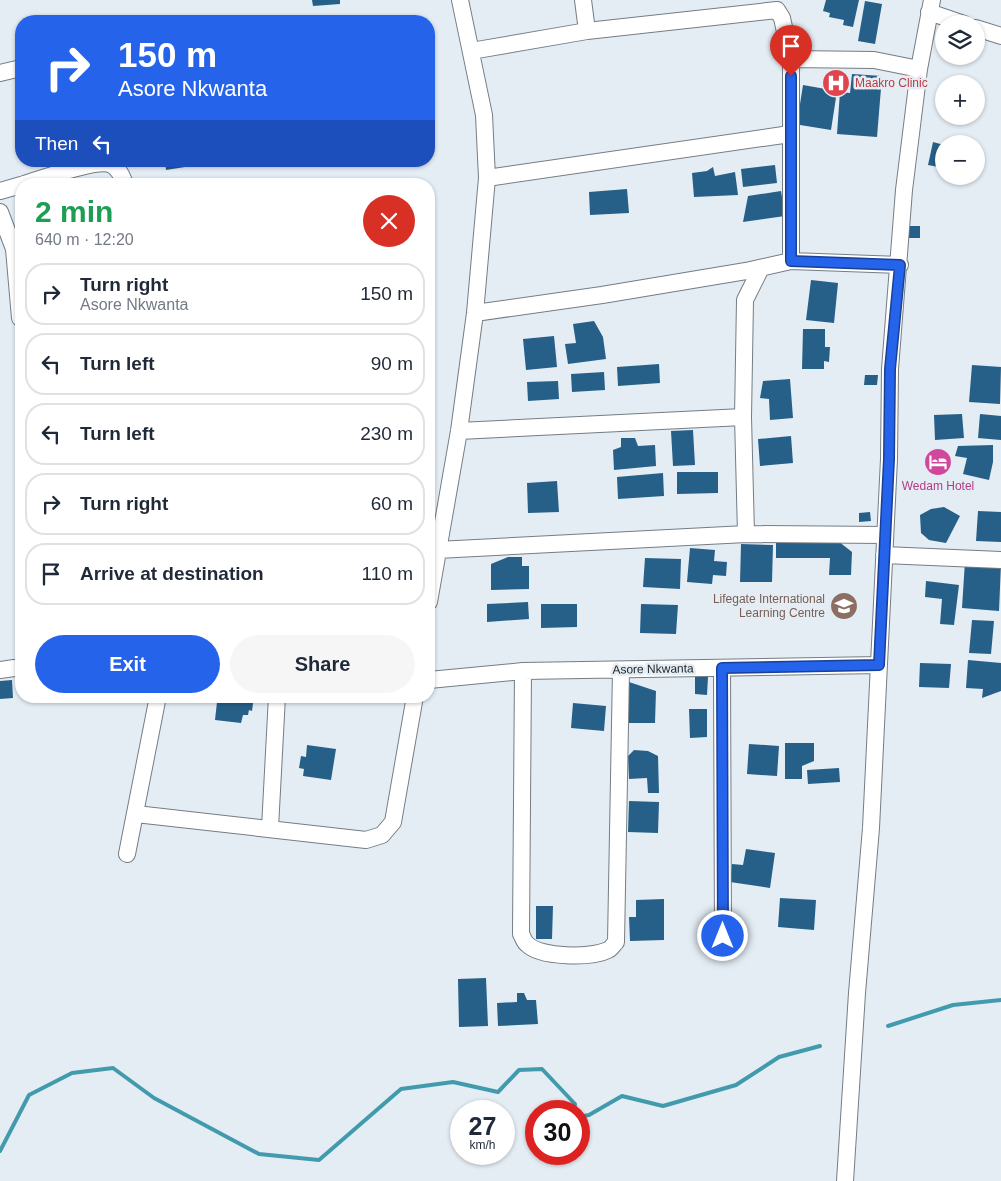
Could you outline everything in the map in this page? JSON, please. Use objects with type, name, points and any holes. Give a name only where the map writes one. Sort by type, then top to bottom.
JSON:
[{"type":"street","points":[[460,0],[484,115],[487,178],[475,313],[459,431],[436,538],[746,534],[885,535]]},
{"type":"street","points":[[583,0],[587,31]]},
{"type":"street","points":[[845,1181],[857,993],[871,828],[885,535],[890,369],[900,265],[904,190],[919,69],[930,6],[947,15]]},
{"type":"street","points":[[471,51],[587,31],[776,10],[782,18],[791,59],[791,261]]},
{"type":"street","points":[[985,31],[1001,36]]},
{"type":"street","points":[[791,59],[874,60],[919,69]]},
{"type":"street","points":[[0,73],[15,69]]},
{"type":"street","points":[[487,178],[790,134]]},
{"type":"street","points":[[43,178],[87,167]]},
{"type":"street","points":[[114,167],[122,178]]},
{"type":"street","points":[[0,191],[15,186]]},
{"type":"street","points":[[0,212],[14,249],[15,260]]},
{"type":"street","points":[[475,313],[602,295],[728,274],[791,261],[900,265]]},
{"type":"street","points":[[746,534],[743,417],[745,300],[761,268]]},
{"type":"street","points":[[728,274],[745,300]]},
{"type":"street","points":[[459,431],[743,417]]},
{"type":"street","points":[[884,555],[1001,560]]},
{"type":"street","name":"Asore Nkwanta","points":[[435,679],[523,671],[879,665]]},
{"type":"street","points":[[722,668],[723,936]]},
{"type":"street","points":[[523,671],[521,934],[528,946],[544,952],[561,955],[590,955],[609,950],[616,942],[621,670]]},
{"type":"street","points":[[127,854],[157,703]]},
{"type":"street","points":[[270,828],[277,703]]},
{"type":"street","points":[[136,814],[366,840],[382,835],[393,822],[414,703]]},
{"type":"building","points":[[312,0],[340,0],[340,4],[313,6]]},
{"type":"building","points":[[826,0],[859,0],[853,27],[843,25],[844,20],[829,17],[830,13],[823,11]]},
{"type":"building","points":[[865,1],[882,4],[875,44],[858,41]]},
{"type":"building","points":[[852,74],[882,76],[877,137],[837,134],[840,92],[850,93]]},
{"type":"building","points":[[803,85],[837,91],[831,130],[800,125],[798,117]]},
{"type":"building","points":[[933,142],[935,143],[935,166],[928,165]]},
{"type":"building","points":[[775,165],[777,183],[743,187],[741,169]]},
{"type":"building","points":[[166,167],[185,167],[166,170]]},
{"type":"building","points":[[713,167],[715,176],[735,172],[738,195],[694,197],[692,173],[707,171]]},
{"type":"building","points":[[627,189],[629,213],[590,215],[589,192]]},
{"type":"building","points":[[781,191],[785,216],[743,222],[748,196]]},
{"type":"building","points":[[909,226],[920,226],[920,238],[909,238]]},
{"type":"building","points":[[811,280],[838,283],[834,323],[806,320]]},
{"type":"building","points":[[594,321],[603,337],[606,359],[568,364],[565,344],[576,343],[573,324]]},
{"type":"building","points":[[803,329],[825,329],[825,347],[830,347],[829,362],[824,361],[824,369],[802,369]]},
{"type":"building","points":[[554,336],[557,367],[526,370],[523,339]]},
{"type":"building","points":[[659,364],[660,383],[618,386],[617,367]]},
{"type":"building","points":[[972,365],[1001,367],[1000,404],[969,402]]},
{"type":"building","points":[[604,372],[605,390],[572,392],[571,374]]},
{"type":"building","points":[[865,375],[878,375],[877,385],[864,385]]},
{"type":"building","points":[[790,379],[793,418],[770,420],[769,399],[760,398],[763,381]]},
{"type":"building","points":[[558,381],[559,399],[528,401],[527,382]]},
{"type":"building","points":[[962,414],[964,438],[935,440],[934,415]]},
{"type":"building","points":[[980,414],[1001,416],[1001,440],[978,438]]},
{"type":"building","points":[[693,430],[695,465],[673,466],[671,431]]},
{"type":"building","points":[[791,436],[793,463],[760,466],[758,439]]},
{"type":"building","points":[[621,438],[635,438],[638,446],[655,445],[656,466],[614,470],[613,450],[621,447]]},
{"type":"building","points":[[993,445],[993,462],[989,480],[963,474],[967,458],[955,456],[958,446]]},
{"type":"building","points":[[677,472],[718,472],[718,493],[677,494]]},
{"type":"building","points":[[663,473],[664,496],[618,499],[617,477]]},
{"type":"building","points":[[557,481],[559,512],[528,513],[527,483]]},
{"type":"building","points":[[944,507],[960,516],[946,543],[929,540],[921,533],[920,515],[931,509]]},
{"type":"building","points":[[978,511],[1001,512],[1001,542],[976,541]]},
{"type":"building","points":[[870,512],[871,521],[859,522],[859,513]]},
{"type":"building","points":[[776,541],[838,541],[852,552],[851,575],[829,575],[830,558],[776,558]]},
{"type":"building","points":[[741,544],[773,545],[772,582],[740,582]]},
{"type":"building","points":[[690,548],[715,550],[714,561],[727,562],[726,576],[713,575],[712,584],[687,582]]},
{"type":"building","points":[[508,557],[522,557],[522,566],[529,566],[529,589],[491,590],[491,564]]},
{"type":"building","points":[[645,558],[681,559],[680,589],[643,587]]},
{"type":"building","points":[[965,561],[1001,564],[999,611],[962,608]]},
{"type":"building","points":[[926,581],[959,585],[954,625],[940,624],[942,599],[925,597]]},
{"type":"building","points":[[528,602],[529,619],[487,622],[487,604]]},
{"type":"building","points":[[541,604],[577,604],[577,627],[541,628]]},
{"type":"building","points":[[641,604],[678,605],[676,634],[640,633]]},
{"type":"building","points":[[972,620],[994,621],[991,654],[969,653]]},
{"type":"building","points":[[968,660],[1001,663],[1001,691],[982,698],[983,689],[966,688]]},
{"type":"building","points":[[920,663],[951,664],[949,688],[919,687]]},
{"type":"building","points":[[695,677],[708,677],[707,695],[695,694]]},
{"type":"building","points":[[12,680],[13,698],[0,699],[0,681]]},
{"type":"building","points":[[629,682],[656,691],[655,723],[628,723]]},
{"type":"building","points":[[217,703],[253,703],[252,711],[249,710],[248,715],[243,715],[241,723],[215,720]]},
{"type":"building","points":[[573,703],[606,706],[604,731],[571,728]]},
{"type":"building","points":[[689,709],[707,709],[707,737],[690,738]]},
{"type":"building","points":[[785,743],[814,743],[814,761],[802,766],[802,779],[785,779]]},
{"type":"building","points":[[749,744],[779,746],[777,776],[747,774]]},
{"type":"building","points":[[307,745],[336,749],[331,780],[303,776],[304,769],[299,768],[301,756],[306,757]]},
{"type":"building","points":[[634,750],[648,751],[658,756],[659,793],[648,793],[647,778],[629,779],[628,756]]},
{"type":"building","points":[[839,768],[840,782],[808,784],[807,770]]},
{"type":"building","points":[[629,801],[659,802],[658,833],[628,832]]},
{"type":"building","points":[[746,849],[775,853],[770,888],[730,882],[732,864],[743,865]]},
{"type":"building","points":[[780,898],[816,900],[814,930],[778,927]]},
{"type":"building","points":[[664,899],[664,940],[630,941],[629,917],[636,917],[636,900]]},
{"type":"building","points":[[536,906],[553,906],[552,939],[536,939]]},
{"type":"building","points":[[486,978],[488,1026],[459,1027],[458,979]]},
{"type":"building","points":[[517,993],[524,993],[527,1000],[536,1000],[538,1024],[498,1026],[497,1003],[517,1002]]},
{"type":"waterway","points":[[888,1026],[953,1005],[1001,1000]]},
{"type":"waterway","points":[[590,1114],[622,1096],[663,1106],[736,1085],[779,1057],[820,1046]]},
{"type":"waterway","points":[[0,1151],[29,1095],[72,1073],[113,1068],[154,1098],[259,1154],[319,1160],[401,1089],[453,1082],[498,1092],[519,1070],[542,1069],[571,1100]]},
{"type":"place","name":"Maakro Clinic","points":[[836,83]]},
{"type":"place","name":"Wedam Hotel","points":[[938,462]]},
{"type":"place","name":"Lifegate International Learning Centre","points":[[844,606]]},
{"type":"route","points":[[723,936],[722,668],[879,665],[889,459],[890,369],[900,265],[791,261],[791,76]]}]
